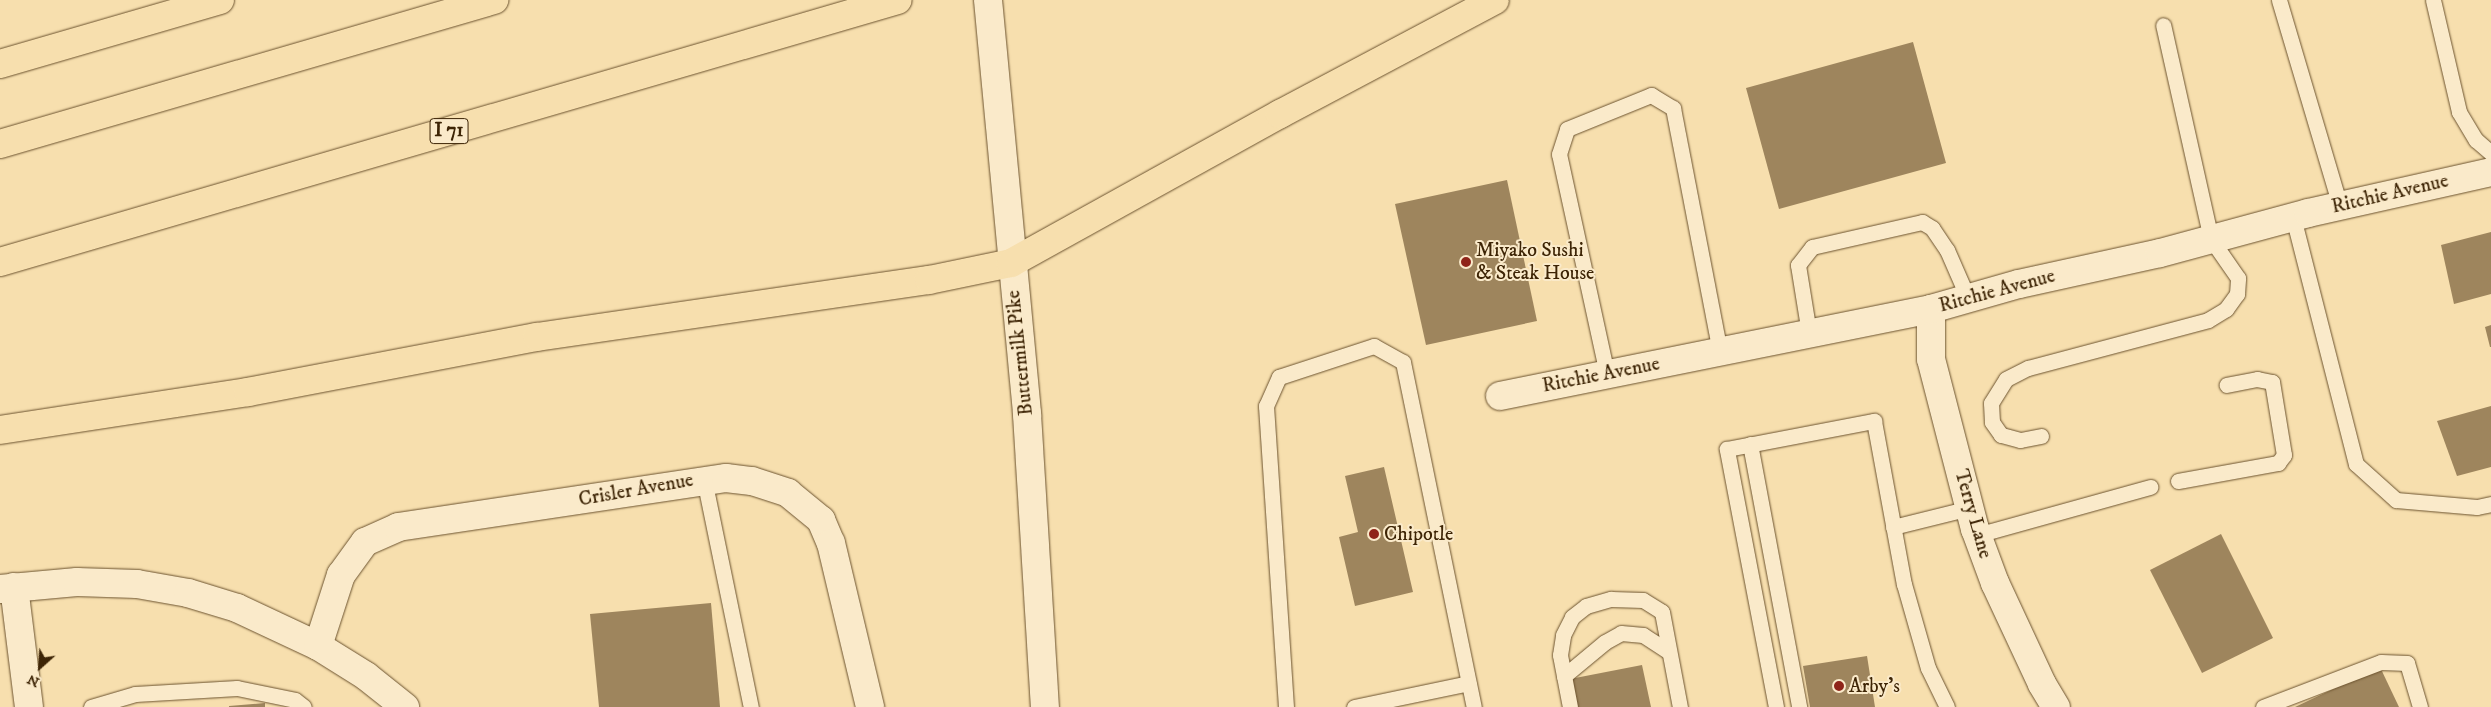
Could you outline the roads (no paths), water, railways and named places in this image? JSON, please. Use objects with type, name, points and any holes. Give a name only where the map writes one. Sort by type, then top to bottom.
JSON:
[{"type":"highway","points":[[0,64],[220,0]]},
{"type":"highway","points":[[0,144],[494,0]]},
{"type":"highway","name":"I 71","points":[[0,262],[898,0]]},
{"type":"highway","points":[[0,430],[248,392],[537,337],[929,280],[1011,263],[1280,114],[1495,0]]},
{"type":"street","name":"Buttermilk Pike","points":[[988,0],[1011,263],[1027,414],[1045,707]]},
{"type":"street","name":"Ritchie Avenue","points":[[1500,396],[1931,309],[1968,298],[2211,239],[2293,217],[2491,172]]},
{"type":"street","name":"Terry Lane","points":[[1931,309],[1931,359],[1977,535],[1995,583],[2042,684],[2056,707]]},
{"type":"street","name":"Crisler Avenue","points":[[318,646],[341,575],[365,542],[398,526],[520,510],[704,479],[752,481],[788,493],[821,520],[831,543],[870,707]]},
{"type":"street","points":[[29,707],[7,588],[77,582],[137,584],[188,594],[237,608],[318,646],[366,676],[404,707]]},
{"type":"lane","points":[[2279,0],[2340,206]]},
{"type":"lane","points":[[2433,0],[2459,112],[2476,140],[2491,152]]},
{"type":"lane","points":[[2041,436],[2020,440],[2001,434],[1992,422],[1991,403],[2006,379],[2028,368],[2208,320],[2226,309],[2237,294],[2238,278],[2211,239],[2163,25]]},
{"type":"lane","points":[[1606,374],[1559,154],[1568,129],[1651,95],[1673,108],[1720,351]]},
{"type":"lane","points":[[2293,217],[2356,464],[2396,500],[2477,507],[2491,504]]},
{"type":"lane","points":[[1809,334],[1798,265],[1812,247],[1913,224],[1922,222],[1932,228],[1947,250],[1968,298]]},
{"type":"lane","points":[[1286,707],[1266,406],[1279,376],[1374,346],[1403,362],[1474,707]]},
{"type":"lane","points":[[2178,481],[2272,464],[2284,456],[2272,382],[2257,379],[2227,385]]},
{"type":"lane","points":[[1776,707],[1726,449],[1874,421],[1904,584],[1922,648],[1947,707]]},
{"type":"lane","points":[[1750,444],[1799,707]]},
{"type":"lane","points":[[704,479],[751,707]]},
{"type":"lane","points":[[1977,535],[2150,487]]},
{"type":"lane","points":[[1893,527],[1970,508]]},
{"type":"lane","points":[[1570,707],[1560,655],[1563,635],[1572,617],[1586,606],[1611,599],[1643,600],[1662,612],[1680,707]]},
{"type":"lane","points":[[1564,676],[1605,642],[1620,633],[1643,635],[1669,652]]},
{"type":"lane","points":[[2263,707],[2382,662],[2407,663],[2420,707]]},
{"type":"lane","points":[[1354,707],[1393,703],[1469,683]]},
{"type":"lane","points":[[91,707],[135,694],[237,688],[295,700],[304,707]]},
{"type":"place","name":"Miyako Sushi & Steak House","points":[[1466,262]]},
{"type":"place","name":"Chipotle","points":[[1374,534]]},
{"type":"place","name":"Arby's","points":[[1839,686]]}]
